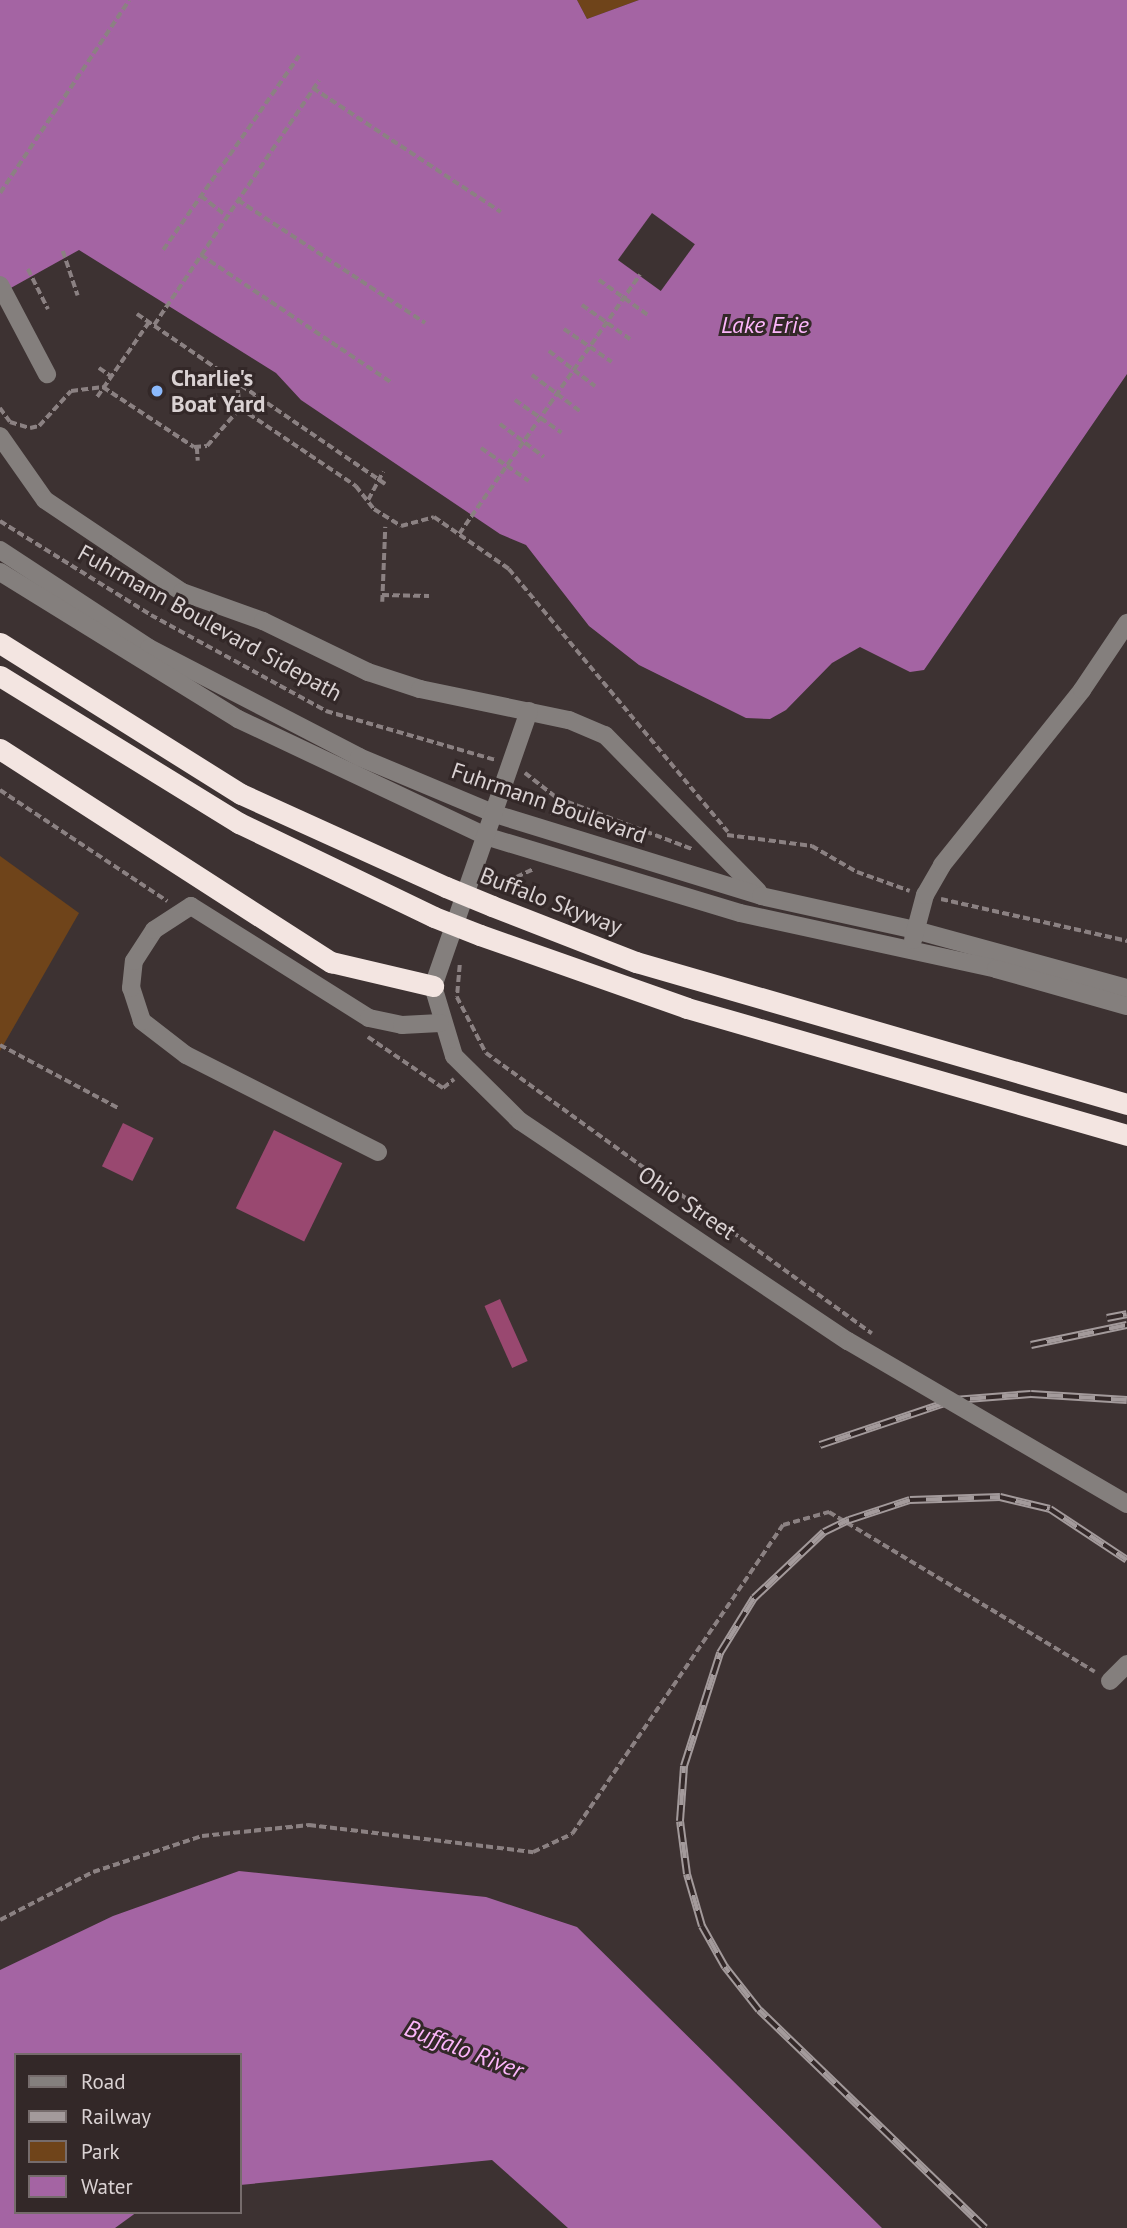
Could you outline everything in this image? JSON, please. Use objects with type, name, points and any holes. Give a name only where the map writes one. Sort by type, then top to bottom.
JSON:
[{"type":"highway","name":"Buffalo Skyway","points":[[0,643],[241,793],[446,887],[493,897],[636,962],[1127,1104]]},
{"type":"highway","points":[[0,676],[239,823],[434,917],[687,1008],[1127,1135]]},
{"type":"highway","points":[[0,750],[331,962],[433,986]]},
{"type":"street","points":[[0,285],[47,373]]},
{"type":"street","points":[[0,436],[46,500],[182,592],[263,621],[368,672],[420,689],[530,711],[605,735],[730,867],[770,898]]},
{"type":"street","name":"Fuhrmann Boulevard","points":[[0,550],[149,648],[359,757],[495,814],[770,898],[915,930],[1127,988]]},
{"type":"street","name":"Fuhrmann Boulevard","points":[[0,572],[238,719],[485,836],[740,913],[910,950],[1127,1006]]},
{"type":"street","points":[[910,950],[915,930],[942,865],[1082,690],[1127,623]]},
{"type":"street","name":"Ohio Street","points":[[530,711],[518,770],[485,836],[433,986],[440,1023],[454,1056],[520,1121],[848,1341],[1127,1504]]},
{"type":"street","points":[[378,1153],[186,1055],[142,1021],[131,988],[134,961],[154,930],[191,906],[369,1018],[402,1025],[440,1023]]},
{"type":"street","points":[[1110,1681],[1127,1664]]},
{"type":"path","points":[[0,193],[129,0]]},
{"type":"path","points":[[163,250],[299,56]]},
{"type":"path","points":[[154,325],[319,80]]},
{"type":"path","points":[[313,88],[501,212]]},
{"type":"path","points":[[201,196],[227,216]]},
{"type":"path","points":[[238,200],[425,323]]},
{"type":"path","points":[[63,251],[78,296]]},
{"type":"path","points":[[201,255],[391,383]]},
{"type":"path","points":[[28,269],[48,309]]},
{"type":"path","points":[[458,534],[639,275]]},
{"type":"path","points":[[599,279],[648,315]]},
{"type":"path","points":[[582,305],[630,339]]},
{"type":"path","points":[[137,314],[237,380],[384,484]]},
{"type":"path","points":[[97,397],[149,322]]},
{"type":"path","points":[[564,329],[612,362]]},
{"type":"path","points":[[548,351],[595,386]]},
{"type":"path","points":[[99,368],[111,376]]},
{"type":"path","points":[[532,375],[580,411]]},
{"type":"path","points":[[237,380],[240,408],[356,486],[368,500],[401,526],[434,517],[509,569],[729,834]]},
{"type":"path","points":[[0,408],[10,422],[30,428],[39,426],[71,391],[103,387],[197,447],[207,446],[240,408]]},
{"type":"path","points":[[239,402],[260,397]]},
{"type":"path","points":[[515,400],[562,433]]},
{"type":"path","points":[[500,424],[544,457]]},
{"type":"path","points":[[197,447],[198,461]]},
{"type":"path","points":[[481,448],[529,481]]},
{"type":"path","points":[[368,500],[383,472]]},
{"type":"path","name":"Fuhrmann Boulevard Sidepath","points":[[0,522],[151,615],[326,711],[493,758]]},
{"type":"path","points":[[382,602],[385,527]]},
{"type":"path","points":[[382,595],[429,596]]},
{"type":"path","points":[[518,770],[557,798],[636,832],[703,850]]},
{"type":"path","points":[[0,790],[172,905]]},
{"type":"path","points":[[550,820],[557,798]]},
{"type":"path","points":[[720,840],[729,834],[812,846],[857,873],[912,892]]},
{"type":"path","points":[[493,897],[532,872]]},
{"type":"path","points":[[946,900],[1127,942]]},
{"type":"path","points":[[461,962],[457,997],[484,1055],[873,1333]]},
{"type":"path","points":[[0,1045],[118,1108]]},
{"type":"path","points":[[0,1920],[93,1872],[202,1836],[309,1825],[533,1852],[572,1835],[783,1525],[829,1512],[1110,1681]]},
{"type":"green space","points":[[577,0],[639,0],[587,19]]},
{"type":"green space","points":[[0,856],[79,913],[0,1051]]},
{"type":"water","name":"Lake Erie","points":[[0,0],[577,0],[587,19],[639,0],[1127,0],[1127,374],[924,670],[910,672],[860,647],[832,663],[786,710],[770,719],[746,718],[639,665],[589,626],[526,545],[500,534],[301,400],[276,373],[79,250],[0,294]]},
{"type":"water","name":"Buffalo River","points":[[239,1871],[486,1897],[577,1927],[882,2228],[568,2228],[492,2160],[242,2185],[242,2053],[14,2053],[14,2214],[134,2214],[115,2228],[0,2228],[0,1970],[113,1916]]},
{"type":"pier","points":[[652,213],[695,244],[661,291],[618,260]]},
{"type":"building","points":[[123,1123],[154,1138],[133,1181],[102,1166]]},
{"type":"building","points":[[274,1130],[342,1163],[304,1242],[236,1208]]},
{"type":"building","points":[[500,1299],[528,1361],[512,1368],[484,1306]]},
{"type":"railway","points":[[1107,1318],[1127,1314]]},
{"type":"railway","points":[[1031,1345],[1127,1325]]},
{"type":"railway","points":[[820,1445],[954,1400],[1031,1394],[1127,1400]]},
{"type":"railway","points":[[985,2228],[759,2010],[725,1967],[702,1926],[687,1874],[680,1821],[684,1766],[720,1653],[754,1598],[824,1532],[849,1520],[910,1500],[1000,1497],[1050,1509],[1127,1560]]},
{"type":"place","name":"Charlie's Boat Yard","points":[[157,391]]}]
